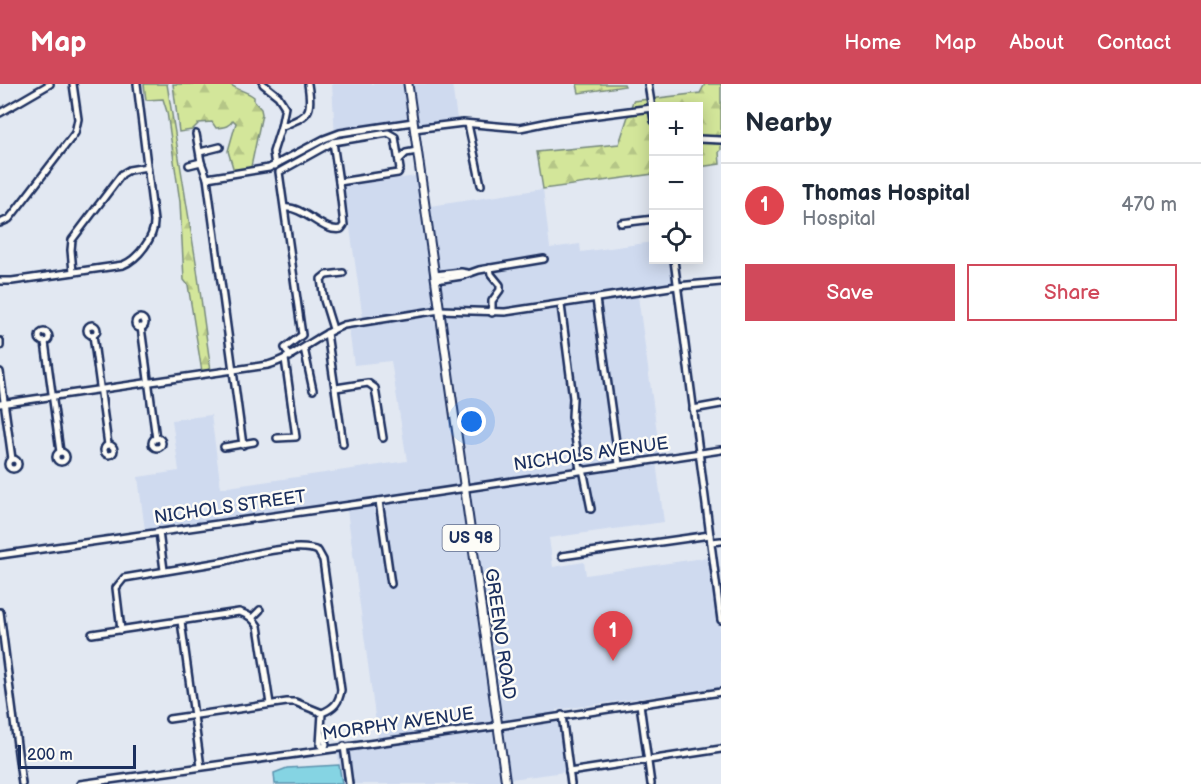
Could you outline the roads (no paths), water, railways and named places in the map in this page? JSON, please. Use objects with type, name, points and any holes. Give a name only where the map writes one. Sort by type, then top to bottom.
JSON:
[{"type":"main road","name":"US 98","points":[[408,84],[440,310]]},
{"type":"main road","name":"GREENO ROAD","points":[[440,310],[506,784]]},
{"type":"street","points":[[0,113],[50,84]]},
{"type":"street","points":[[0,223],[14,214],[75,133],[78,119],[73,84]]},
{"type":"street","points":[[0,281],[12,282],[127,264],[147,242],[154,225],[136,84]]},
{"type":"street","points":[[263,84],[278,96],[285,107],[273,152],[275,166]]},
{"type":"street","points":[[281,127],[298,121],[309,112],[311,104],[308,84]]},
{"type":"street","points":[[648,84],[651,102]]},
{"type":"street","points":[[207,178],[265,170],[332,135],[447,124],[520,128],[560,120],[649,108]]},
{"type":"street","points":[[468,124],[481,185]]},
{"type":"street","points":[[277,438],[296,436],[285,348],[302,335],[279,172],[333,142],[388,133],[395,137],[400,171],[396,174],[339,182]]},
{"type":"street","points":[[196,134],[201,162],[207,178],[243,445]]},
{"type":"street","points":[[703,139],[721,140]]},
{"type":"street","points":[[284,207],[294,208],[333,230],[339,230],[344,225],[333,142]]},
{"type":"street","points":[[200,152],[220,147]]},
{"type":"street","points":[[397,149],[406,153],[417,151]]},
{"type":"street","points":[[399,160],[406,153]]},
{"type":"street","points":[[189,165],[201,162]]},
{"type":"street","points":[[73,272],[71,245],[77,233],[122,174],[129,170],[147,167]]},
{"type":"street","points":[[621,223],[649,220]]},
{"type":"street","points":[[435,278],[462,276],[490,268],[544,259]]},
{"type":"street","points":[[674,264],[721,620]]},
{"type":"street","points":[[490,268],[491,274],[500,285],[500,290],[492,301],[492,313]]},
{"type":"street","points":[[333,329],[324,300],[321,279],[326,275],[343,273]]},
{"type":"street","points":[[2,403],[268,366],[288,358],[333,329],[344,325],[440,310],[492,313],[677,286],[721,282]]},
{"type":"street","points":[[596,299],[619,464]]},
{"type":"street","points":[[561,304],[573,398],[572,417],[591,509]]},
{"type":"street","points":[[141,327],[156,439]]},
{"type":"street","points":[[327,333],[343,444]]},
{"type":"street","points":[[93,335],[108,445]]},
{"type":"street","points":[[0,341],[0,346]]},
{"type":"street","points":[[45,342],[60,452]]},
{"type":"street","points":[[304,348],[313,390]]},
{"type":"street","points":[[0,372],[2,403],[12,459]]},
{"type":"street","points":[[336,388],[372,384],[375,388],[383,438]]},
{"type":"street","points":[[693,409],[721,404]]},
{"type":"street","points":[[224,447],[254,442]]},
{"type":"street","name":"NICHOLS AVENUE","points":[[465,488],[721,450]]},
{"type":"street","name":"NICHOLS STREET","points":[[0,555],[465,488]]},
{"type":"street","points":[[379,501],[390,584]]},
{"type":"street","points":[[159,532],[164,570]]},
{"type":"street","points":[[562,556],[710,535]]},
{"type":"street","points":[[711,542],[721,541]]},
{"type":"street","points":[[121,630],[116,594],[119,582],[131,575],[304,547],[318,551],[322,556],[341,690],[340,699],[335,706],[322,713]]},
{"type":"street","points":[[252,617],[260,610]]},
{"type":"street","points":[[0,612],[22,784]]},
{"type":"street","points":[[92,634],[239,612],[252,617],[258,626],[270,704]]},
{"type":"street","points":[[181,621],[201,766]]},
{"type":"street","name":"MORPHY AVENUE","points":[[80,784],[498,726],[721,692]]},
{"type":"street","points":[[169,719],[295,702],[322,713]]},
{"type":"street","points":[[640,704],[651,784]]},
{"type":"street","points":[[322,713],[320,745],[324,749]]},
{"type":"street","points":[[562,715],[571,784]]},
{"type":"street","points":[[344,746],[349,784]]},
{"type":"street","points":[[569,772],[721,749]]},
{"type":"water","points":[[339,765],[342,784],[275,784],[274,773],[287,768]]},
{"type":"place","name":"Thomas Hospital","points":[[613,661]]}]
